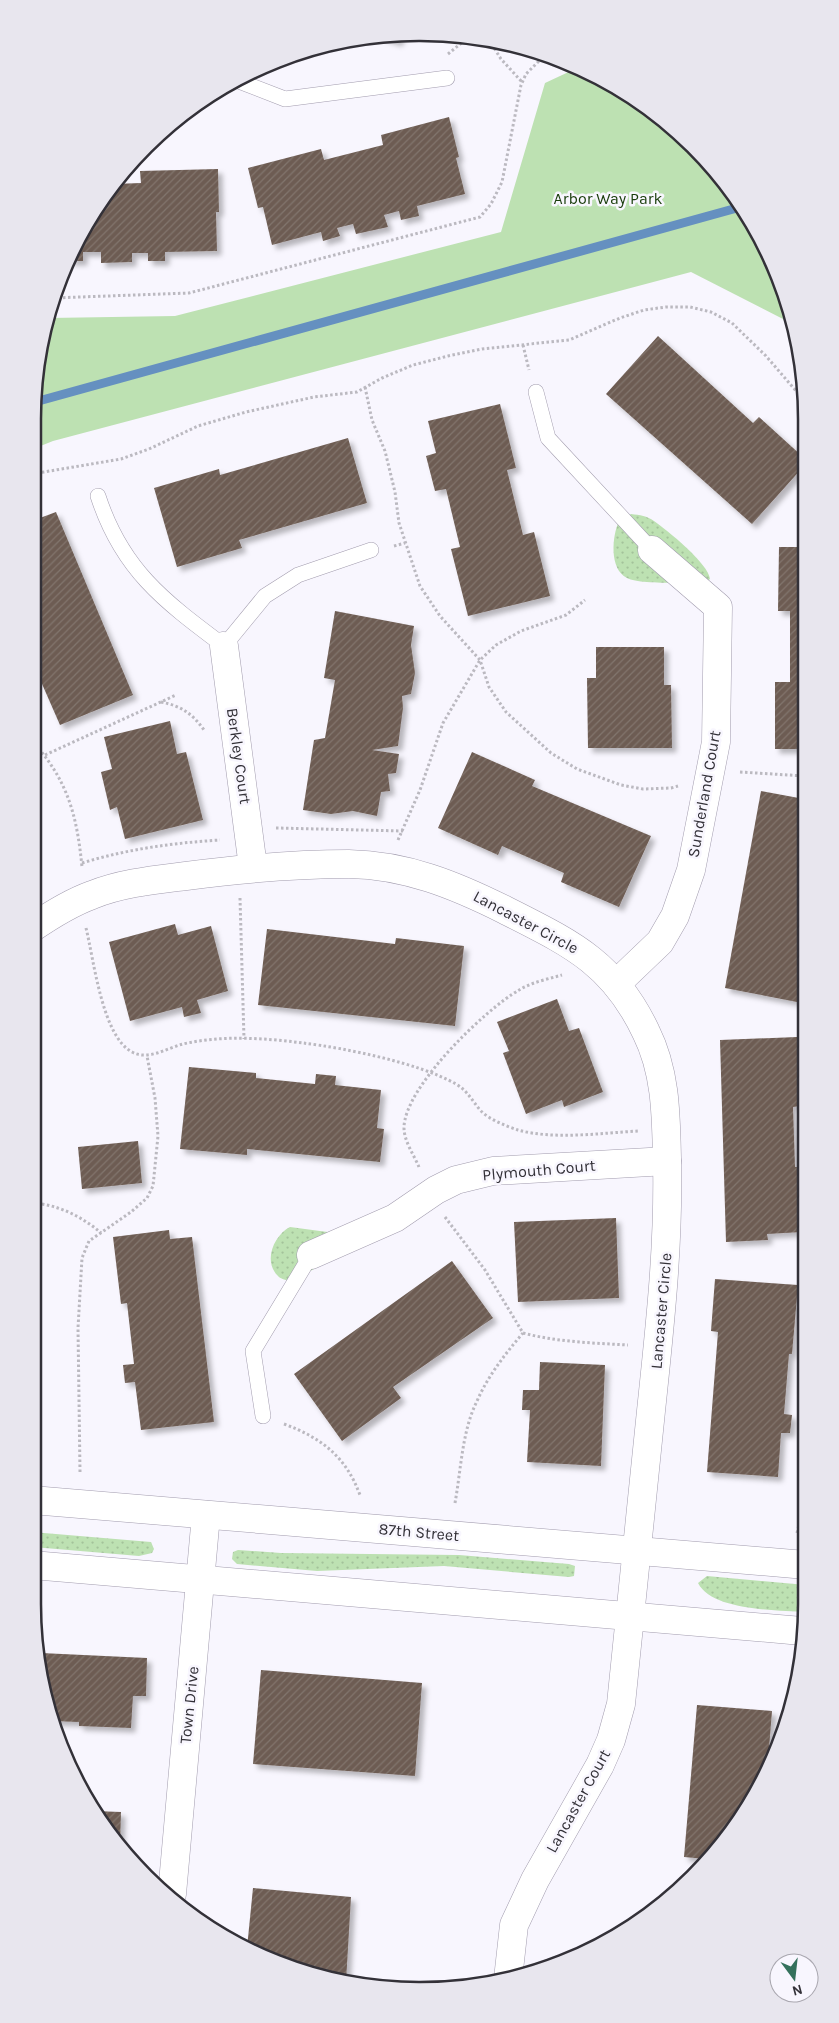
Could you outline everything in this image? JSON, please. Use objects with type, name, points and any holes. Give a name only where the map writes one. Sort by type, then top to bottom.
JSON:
[{"type":"street","name":"Sunderland Court","points":[[616,984],[660,942],[675,916],[691,870],[716,742],[718,607],[652,550]]},
{"type":"street","name":"Berkley Court","points":[[224,646],[253,867]]},
{"type":"street","name":"Lancaster Circle","points":[[41,922],[57,911],[90,895],[131,883],[253,867],[374,864],[428,876],[466,891],[566,941],[587,955],[616,984],[631,1004],[656,1055],[662,1079],[667,1162],[666,1260],[635,1551],[630,1616]]},
{"type":"street","name":"Plymouth Court","points":[[311,1255],[395,1218],[436,1190],[456,1180],[492,1171],[667,1162]]},
{"type":"street","name":"87th Street","points":[[41,1501],[798,1564]]},
{"type":"street","name":"Town Drive","points":[[172,1890],[206,1515]]},
{"type":"street","points":[[41,1566],[797,1631]]},
{"type":"street","name":"Lancaster Court","points":[[509,1971],[514,1925],[535,1880],[600,1765],[611,1740],[621,1704],[630,1616]]},
{"type":"lane","points":[[245,84],[285,99],[447,78]]},
{"type":"lane","points":[[536,392],[548,438],[652,550]]},
{"type":"lane","points":[[98,496],[116,541],[142,577],[173,608],[224,646],[265,596],[298,575],[372,550]]},
{"type":"lane","points":[[263,1416],[253,1351],[311,1255]]},
{"type":"path","points":[[445,57],[461,43]]},
{"type":"path","points":[[494,49],[522,82]]},
{"type":"path","points":[[61,298],[189,293],[480,217],[491,204],[502,182],[522,82],[526,74],[539,61]]},
{"type":"path","points":[[41,472],[120,458],[149,449],[206,424],[314,397],[357,392],[413,365],[482,349],[569,340],[644,310],[666,307],[690,307],[711,312],[732,323],[766,356],[797,392]]},
{"type":"path","points":[[365,387],[372,420],[385,451],[395,492],[399,523],[420,586],[440,616],[480,660],[489,687],[506,712],[537,741],[577,769],[621,785],[643,789],[671,788],[682,784]]},
{"type":"path","points":[[397,843],[420,790],[442,723],[480,660],[496,645],[521,631],[566,614],[585,600]]},
{"type":"path","points":[[45,755],[176,695]]},
{"type":"path","points":[[160,702],[177,705],[189,712],[205,730],[210,731]]},
{"type":"path","points":[[41,751],[70,798],[77,824],[82,871]]},
{"type":"path","points":[[733,772],[798,776]]},
{"type":"path","points":[[270,828],[403,831]]},
{"type":"path","points":[[82,863],[116,852],[164,844],[225,840]]},
{"type":"path","points":[[239,895],[244,1038]]},
{"type":"path","points":[[84,922],[106,1014],[114,1034],[124,1047],[134,1054],[147,1056],[182,1044],[208,1039],[244,1038],[304,1043],[381,1058],[450,1081],[467,1091],[482,1112],[500,1123],[519,1130],[555,1134],[646,1130]]},
{"type":"path","points":[[420,1168],[408,1143],[404,1128],[409,1110],[430,1073],[457,1042],[503,1001],[519,990],[537,982],[570,972]]},
{"type":"path","points":[[80,1472],[78,1328],[82,1258],[89,1241],[142,1202],[154,1186],[158,1136],[155,1098],[147,1056]]},
{"type":"path","points":[[41,1205],[65,1211],[90,1223],[101,1233]]},
{"type":"path","points":[[441,1211],[485,1270],[523,1333],[540,1338],[629,1345]]},
{"type":"path","points":[[455,1503],[468,1429],[476,1402],[489,1377],[523,1333]]},
{"type":"path","points":[[263,1416],[299,1429],[341,1458],[353,1476],[360,1495]]},
{"type":"path","points":[[797,1533],[798,1529]]},
{"type":"green space","name":"Arbor Way Park","points":[[569,72],[587,80],[650,119],[687,152],[720,189],[747,230],[769,275],[785,323],[783,319],[691,272],[53,441],[41,446],[44,370],[55,318],[175,316],[501,232],[545,83]]},
{"type":"green space","points":[[631,514],[649,518],[668,532],[695,556],[703,565],[710,579],[705,583],[642,582],[627,578],[621,574],[615,560],[615,535],[619,521]]},
{"type":"green space","points":[[290,1227],[335,1233],[327,1262],[290,1282],[280,1278],[274,1271],[271,1257],[275,1242]]},
{"type":"green space","points":[[41,1533],[151,1542],[154,1549],[152,1553],[139,1556],[41,1548]]},
{"type":"green space","points":[[238,1550],[281,1553],[459,1555],[575,1566],[574,1576],[569,1577],[444,1566],[317,1571],[237,1564],[232,1559],[233,1552]]},
{"type":"green space","points":[[707,1576],[798,1584],[798,1611],[731,1604],[717,1599],[706,1592],[698,1583]]},
{"type":"building","points":[[449,117],[459,157],[456,158],[465,194],[417,206],[419,216],[401,220],[399,211],[384,215],[388,227],[356,234],[353,224],[337,228],[340,236],[323,241],[321,232],[272,245],[263,207],[258,208],[248,168],[321,149],[324,160],[383,145],[381,135]]},
{"type":"building","points":[[218,169],[219,212],[216,212],[217,251],[165,252],[165,261],[148,261],[148,253],[132,253],[132,262],[101,263],[101,252],[83,252],[83,261],[76,261],[92,230],[119,189],[124,184],[141,183],[140,171]]},
{"type":"building","points":[[658,336],[753,423],[759,417],[798,452],[798,473],[752,524],[606,394]]},
{"type":"building","points":[[500,404],[516,468],[507,470],[523,535],[534,532],[550,596],[468,616],[451,549],[460,547],[446,489],[435,491],[426,456],[436,453],[428,421]]},
{"type":"building","points":[[348,438],[367,503],[239,540],[242,548],[177,567],[154,488],[219,469],[220,475]]},
{"type":"building","points":[[56,512],[133,695],[60,725],[41,682],[41,518]]},
{"type":"building","points":[[779,547],[798,547],[798,749],[775,749],[775,682],[790,682],[790,611],[778,611]]},
{"type":"building","points":[[335,611],[414,626],[411,645],[415,673],[411,694],[402,696],[403,708],[398,746],[372,750],[399,754],[396,773],[388,774],[390,791],[381,792],[377,816],[353,811],[331,814],[303,810],[314,740],[325,738],[335,680],[324,678]]},
{"type":"building","points":[[596,647],[664,647],[664,685],[671,685],[672,748],[588,748],[587,678],[596,678]]},
{"type":"building","points":[[170,721],[177,754],[186,752],[203,820],[125,839],[117,807],[110,810],[101,772],[112,769],[104,737]]},
{"type":"building","points":[[472,752],[535,780],[532,786],[651,836],[619,907],[561,882],[564,873],[502,846],[498,855],[438,828]]},
{"type":"building","points":[[761,791],[798,798],[797,1002],[725,988]]},
{"type":"building","points":[[175,924],[178,935],[211,926],[228,991],[197,1000],[201,1013],[184,1017],[182,1007],[130,1021],[109,942]]},
{"type":"building","points":[[267,929],[395,944],[396,938],[464,946],[455,1026],[258,1005]]},
{"type":"building","points":[[557,999],[569,1031],[579,1028],[603,1092],[564,1107],[562,1100],[526,1114],[503,1053],[509,1051],[497,1022]]},
{"type":"building","points":[[797,1037],[798,1106],[793,1107],[795,1167],[798,1167],[798,1232],[767,1234],[768,1240],[726,1242],[720,1040]]},
{"type":"building","points":[[189,1067],[256,1073],[256,1078],[315,1084],[316,1074],[336,1076],[335,1085],[381,1090],[377,1128],[384,1129],[380,1162],[247,1149],[247,1155],[180,1149]]},
{"type":"building","points":[[138,1141],[142,1183],[82,1189],[78,1147]]},
{"type":"building","points":[[616,1218],[619,1298],[518,1302],[514,1222]]},
{"type":"building","points":[[169,1230],[170,1239],[192,1237],[214,1422],[141,1430],[135,1382],[125,1383],[123,1365],[134,1364],[127,1303],[121,1304],[113,1237]]},
{"type":"building","points":[[452,1261],[493,1318],[393,1387],[401,1398],[342,1441],[294,1374]]},
{"type":"building","points":[[715,1279],[798,1285],[792,1354],[789,1354],[784,1414],[792,1415],[790,1433],[781,1433],[778,1477],[707,1472],[718,1332],[711,1331]]},
{"type":"building","points":[[540,1362],[605,1365],[601,1466],[527,1462],[530,1410],[522,1410],[523,1390],[539,1390]]},
{"type":"building","points":[[44,1653],[147,1658],[146,1696],[133,1696],[131,1728],[79,1726],[79,1722],[60,1721]]},
{"type":"building","points":[[261,1670],[422,1683],[415,1776],[253,1764]]},
{"type":"building","points":[[697,1705],[772,1711],[769,1748],[747,1793],[720,1834],[699,1858],[684,1857]]},
{"type":"building","points":[[103,1811],[121,1812],[120,1836]]},
{"type":"building","points":[[253,1888],[351,1897],[346,1974],[298,1962],[248,1941]]},
{"type":"waterway","points":[[42,400],[734,209]]}]
